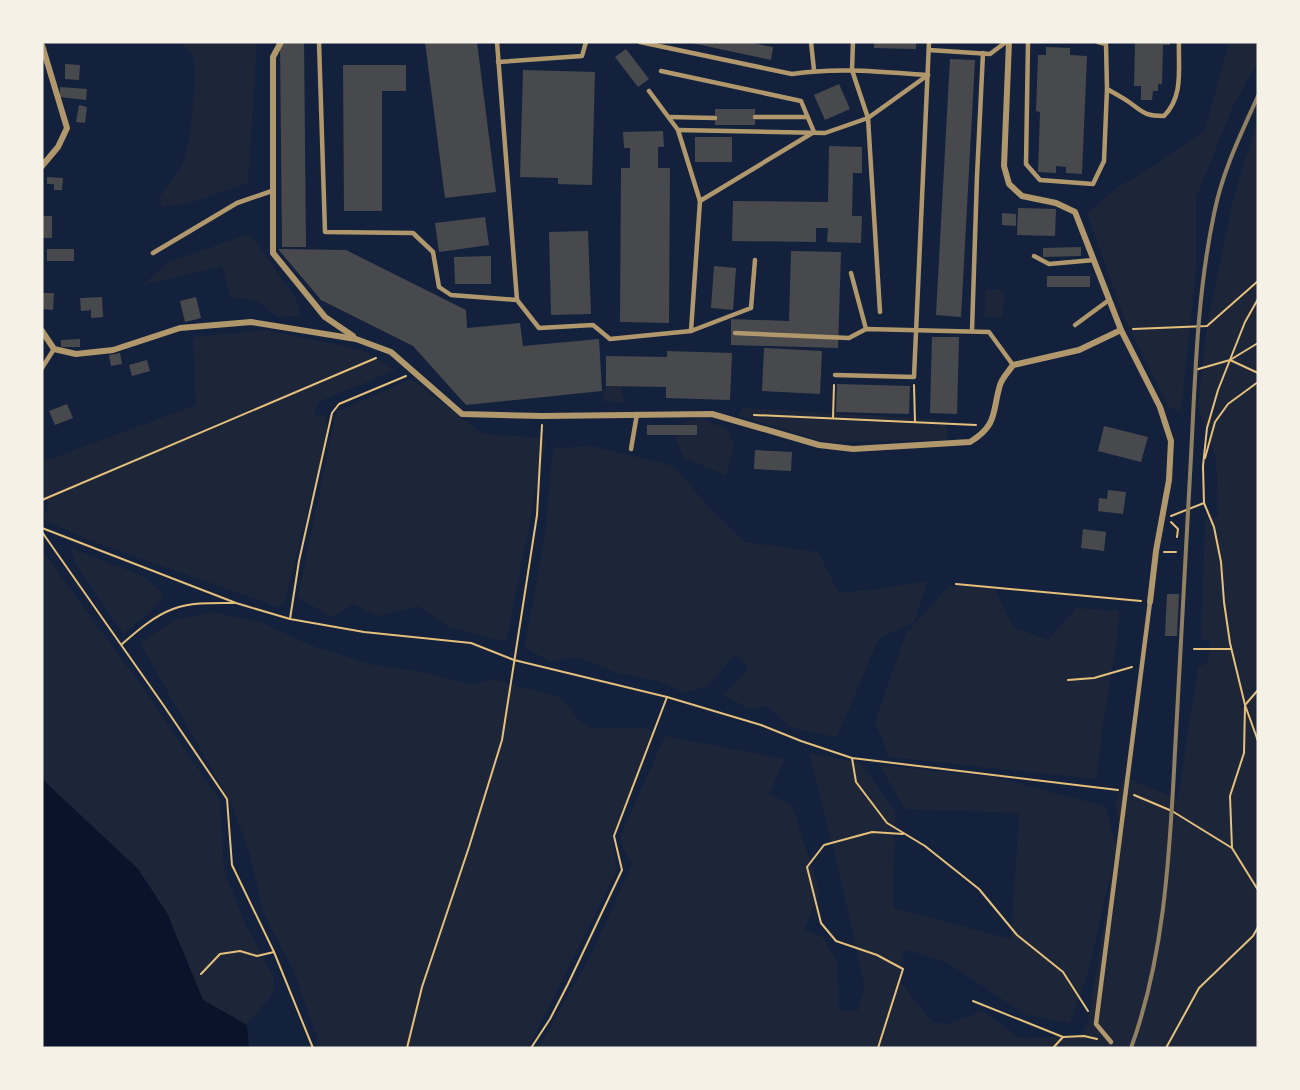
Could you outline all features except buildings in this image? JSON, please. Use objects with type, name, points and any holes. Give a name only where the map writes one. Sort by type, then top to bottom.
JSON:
[{"type":"street","points":[[281,42],[273,57],[273,253],[325,317],[356,339]]},
{"type":"street","points":[[1008,42],[1004,166],[1010,184],[1022,196],[1056,203],[1076,212],[1121,330],[1160,407],[1171,441],[1169,480],[1156,551],[1150,602]]},
{"type":"street","points":[[42,45],[67,128],[58,147],[42,166]]},
{"type":"street","points":[[42,331],[54,348],[76,354],[113,350],[180,328],[251,321],[356,339],[391,352],[462,414],[542,416],[712,414],[819,446],[853,449],[970,442],[990,425],[996,413],[1000,383],[1013,365],[1079,350],[1121,330]]},
{"type":"lane","points":[[319,42],[325,232],[413,233],[433,252],[439,287],[451,295],[517,300]]},
{"type":"lane","points":[[497,42],[517,300],[540,328],[593,325],[610,339],[691,331],[751,308],[755,260]]},
{"type":"lane","points":[[498,62],[582,56],[586,42]]},
{"type":"lane","points":[[640,42],[792,74],[814,70],[852,70],[928,75]]},
{"type":"lane","points":[[811,42],[814,70]]},
{"type":"lane","points":[[853,42],[852,70],[868,118],[880,312]]},
{"type":"lane","points":[[835,375],[914,376],[929,42]]},
{"type":"lane","points":[[929,50],[990,54],[1008,42]]},
{"type":"lane","points":[[1028,42],[1026,164],[1040,180],[1093,184],[1104,161],[1107,89],[1106,44],[1098,42]]},
{"type":"lane","points":[[1107,89],[1128,101],[1142,113],[1164,116],[1173,107],[1178,95],[1179,42]]},
{"type":"lane","points":[[972,332],[976,176],[983,53]]},
{"type":"lane","points":[[661,71],[801,101],[814,132]]},
{"type":"lane","points":[[678,130],[825,133],[868,118],[928,75]]},
{"type":"lane","points":[[649,91],[678,130],[699,201],[691,331]]},
{"type":"lane","points":[[669,117],[715,118]]},
{"type":"lane","points":[[755,117],[807,117]]},
{"type":"lane","points":[[699,201],[814,132]]},
{"type":"lane","points":[[153,253],[237,203],[272,191]]},
{"type":"lane","points":[[1034,256],[1049,264],[1094,260]]},
{"type":"lane","points":[[851,273],[866,329]]},
{"type":"lane","points":[[1075,325],[1109,300]]},
{"type":"lane","points":[[735,333],[849,338],[866,329],[989,332],[1013,365]]},
{"type":"lane","points":[[42,368],[54,348]]},
{"type":"lane","points":[[631,448],[637,414]]},
{"type":"lane","points":[[1111,1042],[1096,1024],[1150,602]]},
{"type":"path","points":[[1121,330],[1207,326],[1258,281]]},
{"type":"path","points":[[1258,299],[1245,322],[1218,390],[1207,428],[1203,466],[1204,503],[1214,527],[1221,562],[1224,602],[1232,649],[1245,705],[1258,738]]},
{"type":"path","points":[[1195,370],[1230,360],[1258,343]]},
{"type":"path","points":[[42,500],[391,352]]},
{"type":"path","points":[[1230,360],[1258,373]]},
{"type":"path","points":[[290,619],[299,561],[332,413],[339,404],[414,372]]},
{"type":"path","points":[[833,418],[835,375]]},
{"type":"path","points":[[914,376],[915,422]]},
{"type":"path","points":[[1203,466],[1215,422],[1228,404],[1258,382]]},
{"type":"path","points":[[752,414],[990,425]]},
{"type":"path","points":[[407,1048],[422,987],[502,740],[537,515],[542,416]]},
{"type":"path","points":[[1184,511],[1204,503]]},
{"type":"path","points":[[42,528],[236,603],[290,619],[364,632],[471,643],[514,660],[667,697],[762,725],[852,758],[1125,791],[1172,811],[1232,848],[1258,890]]},
{"type":"path","points":[[1177,537],[1178,529]]},
{"type":"path","points":[[42,532],[227,799],[232,865],[274,952],[313,1048]]},
{"type":"path","points":[[1162,552],[1176,552]]},
{"type":"path","points":[[956,584],[1150,602]]},
{"type":"path","points":[[121,645],[147,624],[173,609],[203,603],[236,603]]},
{"type":"path","points":[[1194,649],[1232,649]]},
{"type":"path","points":[[1068,680],[1094,678],[1122,671],[1142,662]]},
{"type":"path","points":[[1232,848],[1230,796],[1244,753],[1245,705],[1258,690]]},
{"type":"path","points":[[531,1048],[550,1019],[568,984],[622,870],[614,836],[667,697]]},
{"type":"path","points":[[852,758],[856,782],[887,823],[925,846],[979,890],[1017,935],[1063,972],[1096,1024]]},
{"type":"path","points":[[878,1048],[903,969],[877,956],[836,941],[821,923],[807,867],[824,845],[872,832],[906,835]]},
{"type":"path","points":[[1166,1048],[1199,988],[1253,936],[1258,927]]},
{"type":"path","points":[[201,974],[220,954],[240,951],[257,956],[274,952]]},
{"type":"path","points":[[973,1001],[1064,1037],[1084,1036],[1111,1042]]},
{"type":"path","points":[[1053,1048],[1064,1037]]},
{"type":"shaded area","points":[[180,42],[257,42],[248,183],[187,204],[161,207],[160,196],[182,166],[185,158],[192,114],[195,82],[194,60]]},
{"type":"shaded area","points":[[1229,42],[1258,42],[1258,61],[1232,108],[1196,198],[1196,269],[1181,412],[1168,406],[1124,317],[1087,213],[1118,187],[1154,166],[1205,130]]},
{"type":"shaded area","points":[[1258,119],[1258,1048],[538,1048],[589,959],[632,865],[623,849],[620,837],[665,736],[785,759],[769,794],[792,805],[820,893],[804,929],[823,937],[837,963],[839,1010],[857,1011],[865,988],[809,753],[861,763],[895,812],[893,908],[1011,939],[1019,813],[905,809],[879,765],[993,777],[1105,806],[1116,845],[1119,826],[1115,804],[1124,777],[1178,799],[1198,667],[1208,663],[1210,639],[1201,640],[1205,522],[1218,516],[1216,457],[1198,407],[1207,326],[1233,200]],"holes":[[[1115,855],[1088,1023],[1079,1036],[1020,1038],[983,1011],[947,1024],[932,1022],[899,980],[904,949],[948,963],[1026,1015],[1070,1023],[1089,969]]]},
{"type":"shaded area","points":[[250,234],[295,297],[301,316],[277,317],[258,301],[230,297],[222,266],[143,285],[168,262]]},
{"type":"shaded area","points":[[985,290],[1004,290],[1003,317],[985,317]]},
{"type":"shaded area","points":[[266,330],[361,350],[396,370],[318,402],[314,415],[325,415],[326,442],[284,604],[278,607],[89,540],[43,519],[50,503],[42,500],[42,462],[196,405],[193,337]]},
{"type":"shaded area","points":[[411,379],[483,434],[546,438],[506,642],[449,627],[418,606],[378,616],[353,604],[332,618],[298,597],[336,412]]},
{"type":"shaded area","points":[[621,381],[622,396],[627,403],[603,401],[605,390],[610,382]]},
{"type":"shaded area","points":[[743,408],[948,420],[946,440],[827,442],[738,416]]},
{"type":"shaded area","points":[[700,418],[728,429],[734,447],[726,475],[684,458],[675,437],[684,422]]},
{"type":"shaded area","points":[[592,446],[674,466],[707,505],[745,542],[818,552],[839,593],[928,581],[914,623],[879,638],[837,737],[792,728],[767,706],[749,709],[724,695],[748,668],[735,654],[709,686],[685,693],[658,681],[618,673],[576,657],[550,662],[525,647],[546,526],[553,448]]},
{"type":"shaded area","points":[[70,548],[143,576],[162,592],[162,598],[151,611],[123,634],[76,564]]},
{"type":"shaded area","points":[[42,550],[143,688],[220,801],[224,870],[245,923],[273,977],[274,992],[247,1025],[203,1000],[167,913],[138,869],[42,779]]},
{"type":"shaded area","points":[[949,586],[994,588],[1013,627],[1048,640],[1076,608],[1119,611],[1116,647],[1096,779],[889,757],[875,722],[906,633]]},
{"type":"shaded area","points":[[213,612],[260,622],[310,645],[372,665],[419,671],[472,685],[493,679],[562,698],[579,721],[592,728],[643,728],[655,732],[612,837],[617,870],[528,1048],[321,1048],[293,970],[263,912],[250,855],[233,807],[140,643],[174,620]]},
{"type":"shaded area","points":[[42,779],[138,869],[167,913],[203,1000],[247,1025],[249,1048],[42,1048]]},
{"type":"railway","points":[[1131,1048],[1151,981],[1167,876],[1195,377],[1203,278],[1217,198],[1258,96]]}]
